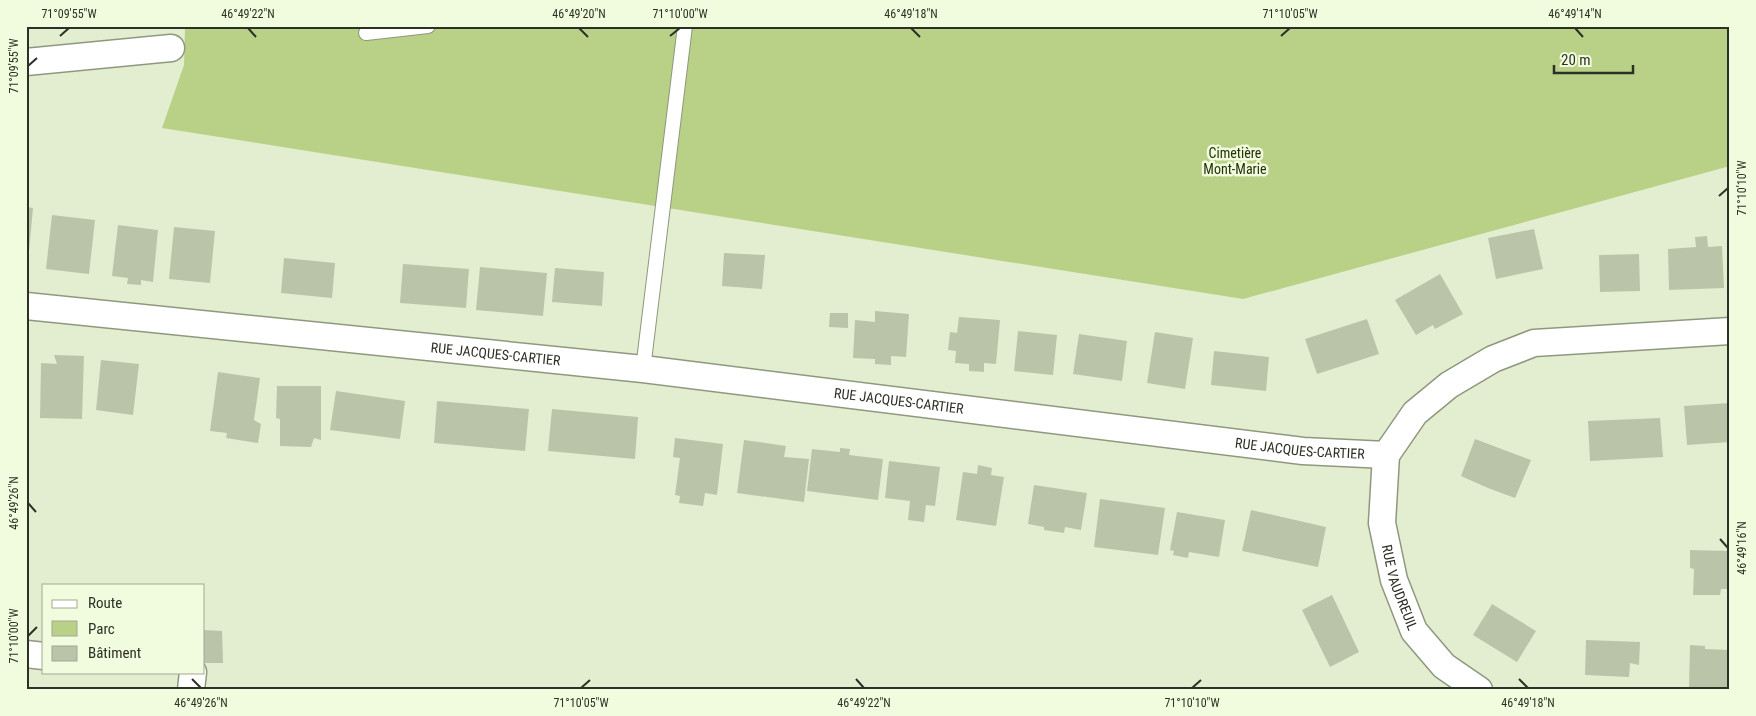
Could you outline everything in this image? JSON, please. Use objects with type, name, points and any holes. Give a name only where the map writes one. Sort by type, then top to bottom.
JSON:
[{"type":"street","points":[[26,62],[171,48]]},
{"type":"street","name":"RUE JACQUES-CARTIER","points":[[26,306],[644,369],[1303,451],[1386,455]]},
{"type":"street","points":[[1386,455],[1415,413],[1449,385],[1493,359],[1534,343],[1730,331]]},
{"type":"street","name":"RUE VAUDREUIL","points":[[1386,455],[1382,523],[1394,580],[1414,631],[1444,666],[1479,690]]},
{"type":"street","points":[[26,654],[42,656]]},
{"type":"street","points":[[191,690],[193,674]]},
{"type":"lane","points":[[366,33],[428,26]]},
{"type":"lane","points":[[644,369],[685,26]]},
{"type":"green space","name":"Cimetière Mont-Marie","points":[[185,26],[1730,26],[1730,166],[1243,299],[162,128],[184,65]]},
{"type":"building","points":[[26,207],[33,208],[28,262],[26,261]]},
{"type":"building","points":[[52,215],[95,220],[89,274],[46,269]]},
{"type":"building","points":[[118,225],[158,230],[153,282],[141,280],[141,285],[127,284],[128,278],[112,276]]},
{"type":"building","points":[[174,227],[215,231],[210,283],[169,279]]},
{"type":"building","points":[[1534,229],[1543,269],[1496,279],[1488,238]]},
{"type":"building","points":[[1707,236],[1708,247],[1722,246],[1724,288],[1669,290],[1668,249],[1696,247],[1695,237]]},
{"type":"building","points":[[724,253],[765,255],[762,289],[722,286]]},
{"type":"building","points":[[1639,254],[1640,291],[1600,292],[1599,255]]},
{"type":"building","points":[[284,258],[335,263],[332,298],[281,293]]},
{"type":"building","points":[[403,264],[469,269],[466,308],[400,303]]},
{"type":"building","points":[[480,267],[547,273],[543,316],[476,310]]},
{"type":"building","points":[[555,268],[604,272],[602,306],[552,302]]},
{"type":"building","points":[[1440,274],[1463,314],[1435,329],[1433,325],[1416,335],[1395,300]]},
{"type":"building","points":[[875,311],[909,314],[906,357],[891,356],[891,365],[875,364],[875,359],[853,358],[855,320],[875,322]]},
{"type":"building","points":[[830,313],[848,313],[848,328],[829,327]]},
{"type":"building","points":[[959,317],[1000,320],[996,364],[984,363],[984,372],[969,371],[969,364],[955,363],[956,351],[948,350],[950,332],[957,333]]},
{"type":"building","points":[[1367,319],[1379,354],[1317,374],[1305,339]]},
{"type":"building","points":[[1018,331],[1057,335],[1053,375],[1014,371]]},
{"type":"building","points":[[1155,332],[1193,338],[1185,389],[1147,383]]},
{"type":"building","points":[[1079,334],[1127,341],[1122,381],[1073,374]]},
{"type":"building","points":[[1214,351],[1269,357],[1266,391],[1211,385]]},
{"type":"building","points":[[54,355],[84,356],[82,419],[40,418],[41,363],[57,364]]},
{"type":"building","points":[[101,360],[139,364],[133,415],[96,410]]},
{"type":"building","points":[[218,372],[260,378],[254,420],[261,424],[258,443],[226,438],[227,433],[210,431]]},
{"type":"building","points":[[277,386],[321,386],[321,440],[314,438],[311,447],[280,446],[280,419],[276,418]]},
{"type":"building","points":[[336,391],[405,401],[400,439],[330,430]]},
{"type":"building","points":[[437,401],[529,409],[525,451],[434,443]]},
{"type":"building","points":[[1730,403],[1730,442],[1687,445],[1684,406]]},
{"type":"building","points":[[552,409],[638,417],[635,459],[548,451]]},
{"type":"building","points":[[1660,418],[1663,457],[1590,461],[1588,421]]},
{"type":"building","points":[[675,438],[723,444],[717,495],[705,493],[703,506],[679,503],[680,496],[675,495],[680,458],[673,457]]},
{"type":"building","points":[[1475,439],[1531,460],[1515,498],[1461,476]]},
{"type":"building","points":[[744,440],[786,446],[784,457],[809,459],[804,502],[737,493]]},
{"type":"building","points":[[840,448],[850,449],[849,455],[883,459],[878,500],[807,491],[812,449],[840,452]]},
{"type":"building","points":[[889,461],[940,467],[935,506],[926,505],[924,522],[908,520],[910,501],[885,498]]},
{"type":"building","points":[[978,465],[992,468],[991,475],[1004,477],[996,526],[956,520],[963,472],[977,474]]},
{"type":"building","points":[[1034,485],[1087,493],[1081,530],[1065,527],[1064,533],[1044,530],[1044,527],[1028,524]]},
{"type":"building","points":[[1100,499],[1165,508],[1158,555],[1094,547]]},
{"type":"building","points":[[1251,510],[1326,527],[1318,567],[1242,551]]},
{"type":"building","points":[[1177,512],[1225,520],[1219,557],[1189,552],[1188,558],[1173,555],[1174,551],[1170,550]]},
{"type":"building","points":[[1690,550],[1730,551],[1730,589],[1721,589],[1720,595],[1693,595],[1694,569],[1690,568]]},
{"type":"building","points":[[1332,595],[1359,652],[1330,667],[1302,610]]},
{"type":"building","points":[[1492,604],[1536,631],[1517,662],[1473,635]]},
{"type":"building","points":[[205,630],[222,631],[223,663],[205,663]]},
{"type":"building","points":[[1586,640],[1640,642],[1639,665],[1630,663],[1629,677],[1585,675]]},
{"type":"building","points":[[1690,645],[1705,646],[1705,649],[1730,650],[1730,689],[1689,688]]}]
